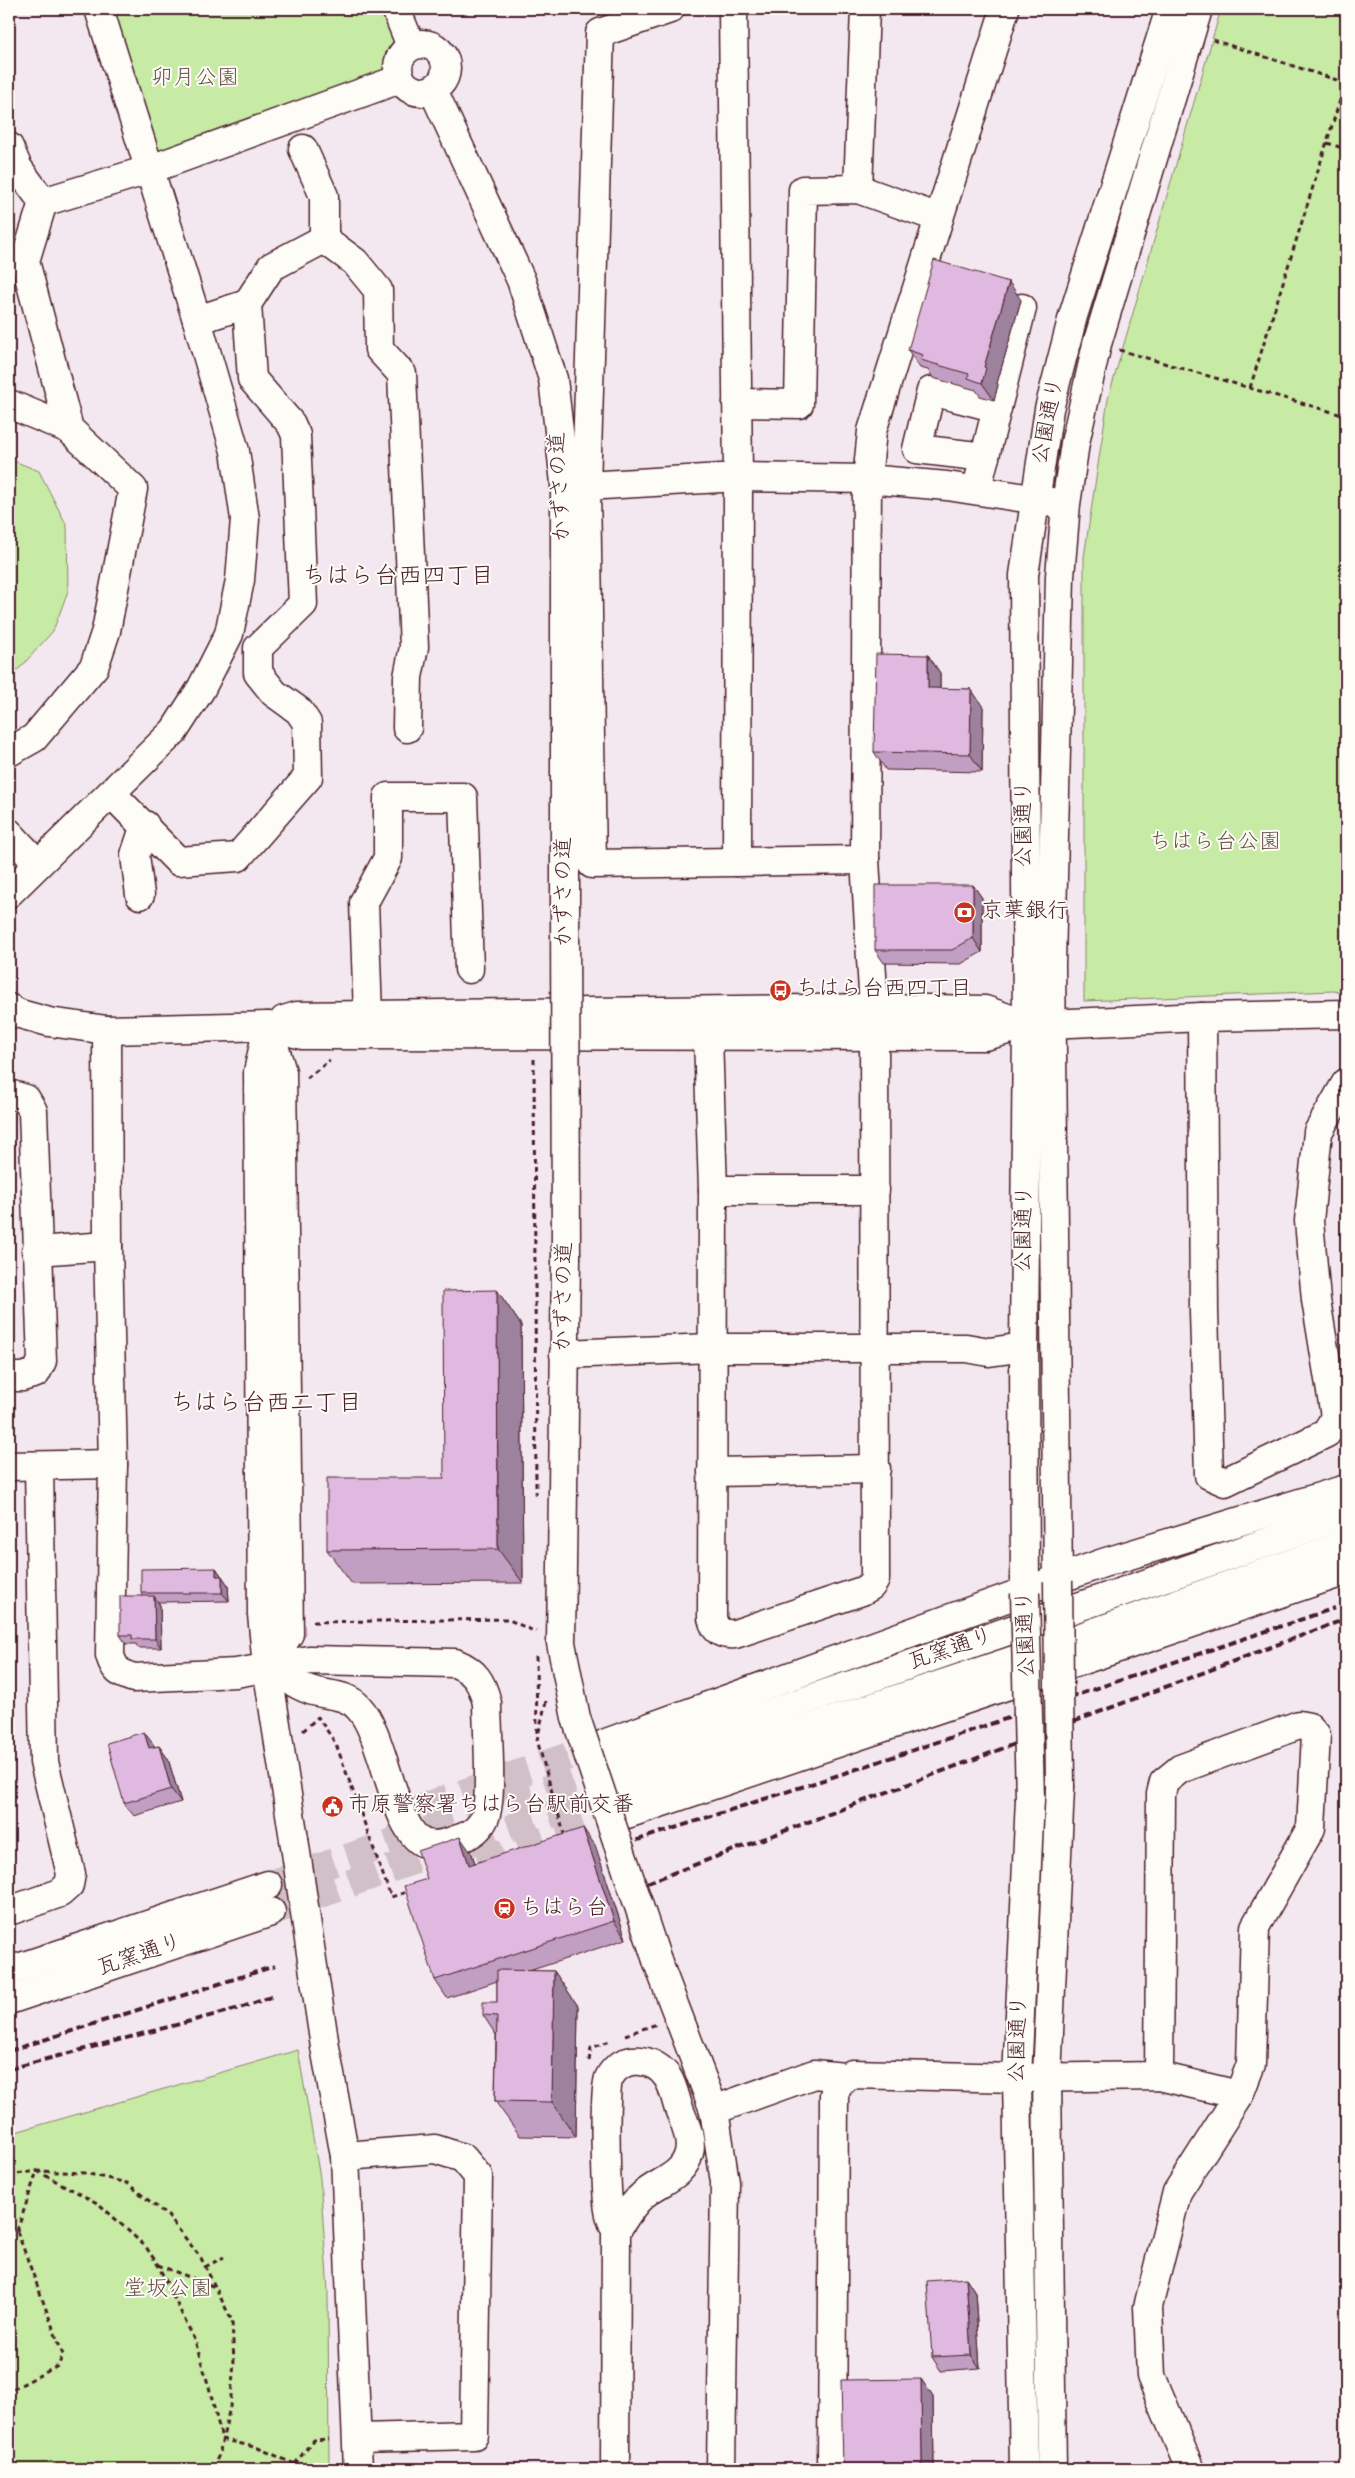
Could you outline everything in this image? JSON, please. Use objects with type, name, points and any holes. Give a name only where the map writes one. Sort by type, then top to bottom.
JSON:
[{"type":"street","points":[[9,893],[174,731],[201,689],[229,634],[240,580],[245,519],[235,451],[197,320],[148,170],[99,9]]},
{"type":"street","points":[[396,9],[411,46]]},
{"type":"street","points":[[670,9],[600,33],[586,486],[592,864],[865,860]]},
{"type":"street","points":[[734,9],[738,477],[737,862]]},
{"type":"street","points":[[858,189],[865,9]]},
{"type":"street","points":[[708,1037],[713,1190],[712,1618],[715,1628],[724,1635],[735,1634],[871,1586],[875,1580],[874,1008],[865,860],[867,479],[872,431],[1005,9]]},
{"type":"street","name":"公園通り","points":[[1052,2469],[1047,2077],[1060,1788],[1058,1581],[1024,575],[1048,409],[1073,316],[1170,9]]},
{"type":"street","name":"公園通り","points":[[1024,2469],[1017,2078],[1030,1799],[1025,1593],[1024,1347],[1040,1025],[1051,965],[1060,576],[1066,504],[1075,443],[1097,344],[1198,9]]},
{"type":"street","points":[[429,44],[443,57],[446,66],[444,75],[440,83],[433,90],[414,91],[400,79],[398,70],[399,60],[403,52],[411,46],[429,44]]},
{"type":"street","points":[[42,202],[148,170],[400,79]]},
{"type":"street","name":"かずさの道","points":[[433,90],[521,280],[553,379],[565,483],[566,1259],[564,1354],[542,1642],[576,1718],[657,1960],[714,2110],[724,2182],[720,2469]]},
{"type":"street","points":[[9,147],[18,168],[42,202]]},
{"type":"street","points":[[304,149],[324,196],[324,239]]},
{"type":"street","points":[[737,403],[799,404],[803,190],[858,189],[939,218]]},
{"type":"street","points":[[42,202],[17,263],[69,429]]},
{"type":"street","points":[[111,793],[145,825],[178,861],[238,857],[308,777],[307,723],[299,711],[274,693],[258,672],[258,648],[302,604],[296,435],[291,424],[252,379],[247,304],[271,267],[324,239]]},
{"type":"street","points":[[324,239],[355,262],[378,290],[379,350],[402,374],[414,647],[408,677],[407,728]]},
{"type":"street","points":[[197,320],[247,304]]},
{"type":"street","points":[[976,492],[1022,308]]},
{"type":"street","points":[[985,457],[917,449],[931,392],[997,408]]},
{"type":"street","points":[[9,404],[69,429],[132,489],[106,631],[94,666],[34,738],[9,752]]},
{"type":"street","points":[[586,486],[738,477],[867,479],[947,486],[976,492],[1035,498],[1066,504]]},
{"type":"street","points":[[368,1015],[364,902],[388,858],[388,797],[463,797],[469,969]]},
{"type":"street","points":[[140,895],[136,854],[145,825]]},
{"type":"street","points":[[9,833],[38,863]]},
{"type":"street","points":[[9,1008],[20,1014],[50,1022],[107,1030],[268,1026],[302,1035],[708,1037],[985,1036],[1040,1025],[1202,1017],[1346,1014]]},
{"type":"street","points":[[268,1026],[297,1016],[874,1008],[985,1010],[1040,1025]]},
{"type":"street","points":[[1202,1017],[1204,1312],[1209,1475],[1225,1482],[1327,1432],[1335,1416],[1316,1300],[1309,1221],[1318,1132],[1346,1083]]},
{"type":"street","points":[[268,1026],[258,1072],[262,1614],[267,1667],[325,2046],[345,2156],[358,2469]]},
{"type":"street","points":[[107,1030],[108,1246],[114,1464],[110,1655],[112,1666],[121,1674],[134,1678],[236,1673],[267,1667],[309,1660],[431,1661],[455,1663],[468,1668],[483,1687],[487,1703],[488,1801],[481,1825],[473,1833],[442,1845],[426,1844],[413,1836],[404,1820],[371,1725],[357,1706],[341,1696],[310,1690],[267,1667]]},
{"type":"street","points":[[9,1094],[26,1099],[33,1111],[36,1251],[42,1361],[36,1373],[22,1377],[9,1377]]},
{"type":"street","points":[[713,1190],[875,1190]]},
{"type":"street","points":[[36,1251],[108,1246]]},
{"type":"street","points":[[564,1354],[712,1348],[966,1348],[989,1352],[1024,1347]]},
{"type":"street","points":[[9,1466],[114,1464]]},
{"type":"street","points":[[9,1911],[60,1892],[69,1885],[71,1874],[44,1762],[39,1466]]},
{"type":"street","points":[[712,1472],[876,1469]]},
{"type":"street","points":[[617,1779],[1025,1593],[1103,1564],[1346,1489]]},
{"type":"street","name":"瓦窯通り","points":[[617,1779],[1346,1515]]},
{"type":"street","name":"瓦窯通り","points":[[617,1779],[1032,1654],[1346,1544]]},
{"type":"street","points":[[617,1779],[1028,1679],[1346,1571]]},
{"type":"street","points":[[1159,2076],[1161,1794],[1164,1782],[1170,1776],[1189,1766],[1299,1725],[1309,1727],[1316,1735],[1311,1828],[1255,1927],[1251,2064],[1239,2094],[1177,2192],[1148,2307],[1151,2376],[1190,2469]]},
{"type":"street","name":"瓦窯通り","points":[[9,1971],[268,1885]]},
{"type":"street","name":"瓦窯通り","points":[[9,2000],[271,1912]]},
{"type":"street","points":[[615,2469],[616,2231],[609,2211],[606,2097],[609,2078],[618,2067],[629,2061],[646,2061],[659,2067],[668,2079],[689,2138],[690,2153],[675,2176],[644,2194],[633,2205],[616,2231]]},
{"type":"street","points":[[714,2110],[814,2074],[844,2078]]},
{"type":"street","points":[[832,2469],[834,2095],[837,2084],[852,2074],[1017,2078],[1159,2076],[1239,2094]]},
{"type":"street","points":[[345,2156],[435,2149],[463,2158],[478,2176],[474,2435],[358,2438]]},
{"type":"path","points":[[1210,39],[1346,82],[1250,388]]},
{"type":"path","points":[[1327,143],[1346,150]]},
{"type":"path","points":[[1097,344],[1346,416]]},
{"type":"path","points":[[305,1080],[332,1059]]},
{"type":"path","points":[[525,1059],[544,1059]]},
{"type":"path","points":[[534,1059],[536,1504]]},
{"type":"path","points":[[312,1616],[312,1622],[507,1619],[542,1642]]},
{"type":"path","points":[[536,1622],[542,1642],[537,1740],[566,1841]]},
{"type":"path","points":[[537,1740],[548,1696]]},
{"type":"path","points":[[302,1736],[304,1729],[318,1717],[336,1744],[390,1897],[418,1888]]},
{"type":"path","points":[[9,2175],[37,2171],[85,2173],[127,2183],[168,2216],[201,2258],[232,2321],[234,2363],[231,2398],[219,2455],[212,2469]]},
{"type":"path","points":[[9,2391],[58,2366],[63,2354],[17,2231],[37,2171]]},
{"type":"path","points":[[37,2171],[99,2204],[146,2247],[158,2265],[194,2341],[210,2387],[222,2439]]},
{"type":"path","points":[[9,2229],[17,2231]]},
{"type":"path","points":[[205,2267],[224,2257]]},
{"type":"path","points":[[158,2265],[215,2287]]},
{"type":"path","points":[[222,2439],[258,2448],[295,2464],[298,2469]]},
{"type":"path","points":[[295,2464],[313,2440],[329,2439]]},
{"type":"green space","name":"卯月公園","points":[[99,9],[396,9],[402,25],[376,87],[148,170]]},
{"type":"green space","name":"ちはら台公園","points":[[1221,9],[1346,9],[1346,994],[1334,991],[1084,1001],[1084,557],[1108,399]]},
{"type":"green space","points":[[9,459],[39,471],[67,526],[68,591],[53,631],[21,667],[9,676]]},
{"type":"green space","name":"堂坂公園","points":[[298,2050],[320,2178],[328,2291],[329,2469],[9,2469],[9,2134]]},
{"type":"building","points":[[934,260],[1009,282],[984,367],[986,368],[982,383],[968,378],[969,374],[921,360],[923,355],[908,350]]},
{"type":"building","points":[[876,654],[928,655],[928,688],[971,689],[970,754],[874,752]]},
{"type":"building","points":[[875,885],[973,885],[973,938],[952,950],[875,950]]},
{"type":"building","points":[[497,1290],[498,1549],[327,1550],[327,1478],[444,1478],[443,1291]]},
{"type":"building","points":[[216,1568],[216,1576],[222,1576],[222,1593],[141,1593],[141,1569]]},
{"type":"building","points":[[120,1596],[154,1596],[155,1639],[132,1639],[132,1635],[120,1635]]},
{"type":"building","points":[[144,1732],[149,1748],[159,1746],[171,1789],[124,1803],[107,1743]]},
{"type":"building","points":[[583,1828],[614,1921],[435,1980],[404,1886],[427,1879],[418,1851],[460,1837],[469,1865]]},
{"type":"building","points":[[497,1970],[554,1971],[552,2102],[495,2101],[497,2016],[483,2015],[483,2002],[497,2002]]},
{"type":"building","points":[[966,2278],[971,2355],[932,2357],[927,2281]]},
{"type":"building","points":[[921,2379],[922,2466],[843,2467],[841,2380]]},
{"type":"tunnel","points":[[396,1840],[423,1807],[606,1743]]},
{"type":"tunnel","points":[[268,1885],[612,1767]]},
{"type":"tunnel","points":[[271,1912],[401,1865],[621,1791]]},
{"type":"tunnel","points":[[437,1868],[454,1869],[627,1814]]},
{"type":"railway","points":[[625,1844],[848,1772],[1335,1608]]},
{"type":"railway","points":[[636,1887],[1340,1621]]},
{"type":"railway","points":[[9,2051],[275,1966]]},
{"type":"railway","points":[[9,2069],[240,2008],[274,1996]]},
{"type":"place","name":"京葉銀行","points":[[965,912]]},
{"type":"place","name":"ちはら台西四丁目","points":[[780,990]]},
{"type":"place","name":"市原警察署ちはら台駅前交番","points":[[332,1806]]},
{"type":"place","name":"ちはら台","points":[[504,1909]]},
{"type":"district","name":"ちはら台西四丁目","points":[[398,577]]},
{"type":"district","name":"ちはら台西二丁目","points":[[266,1404]]}]
